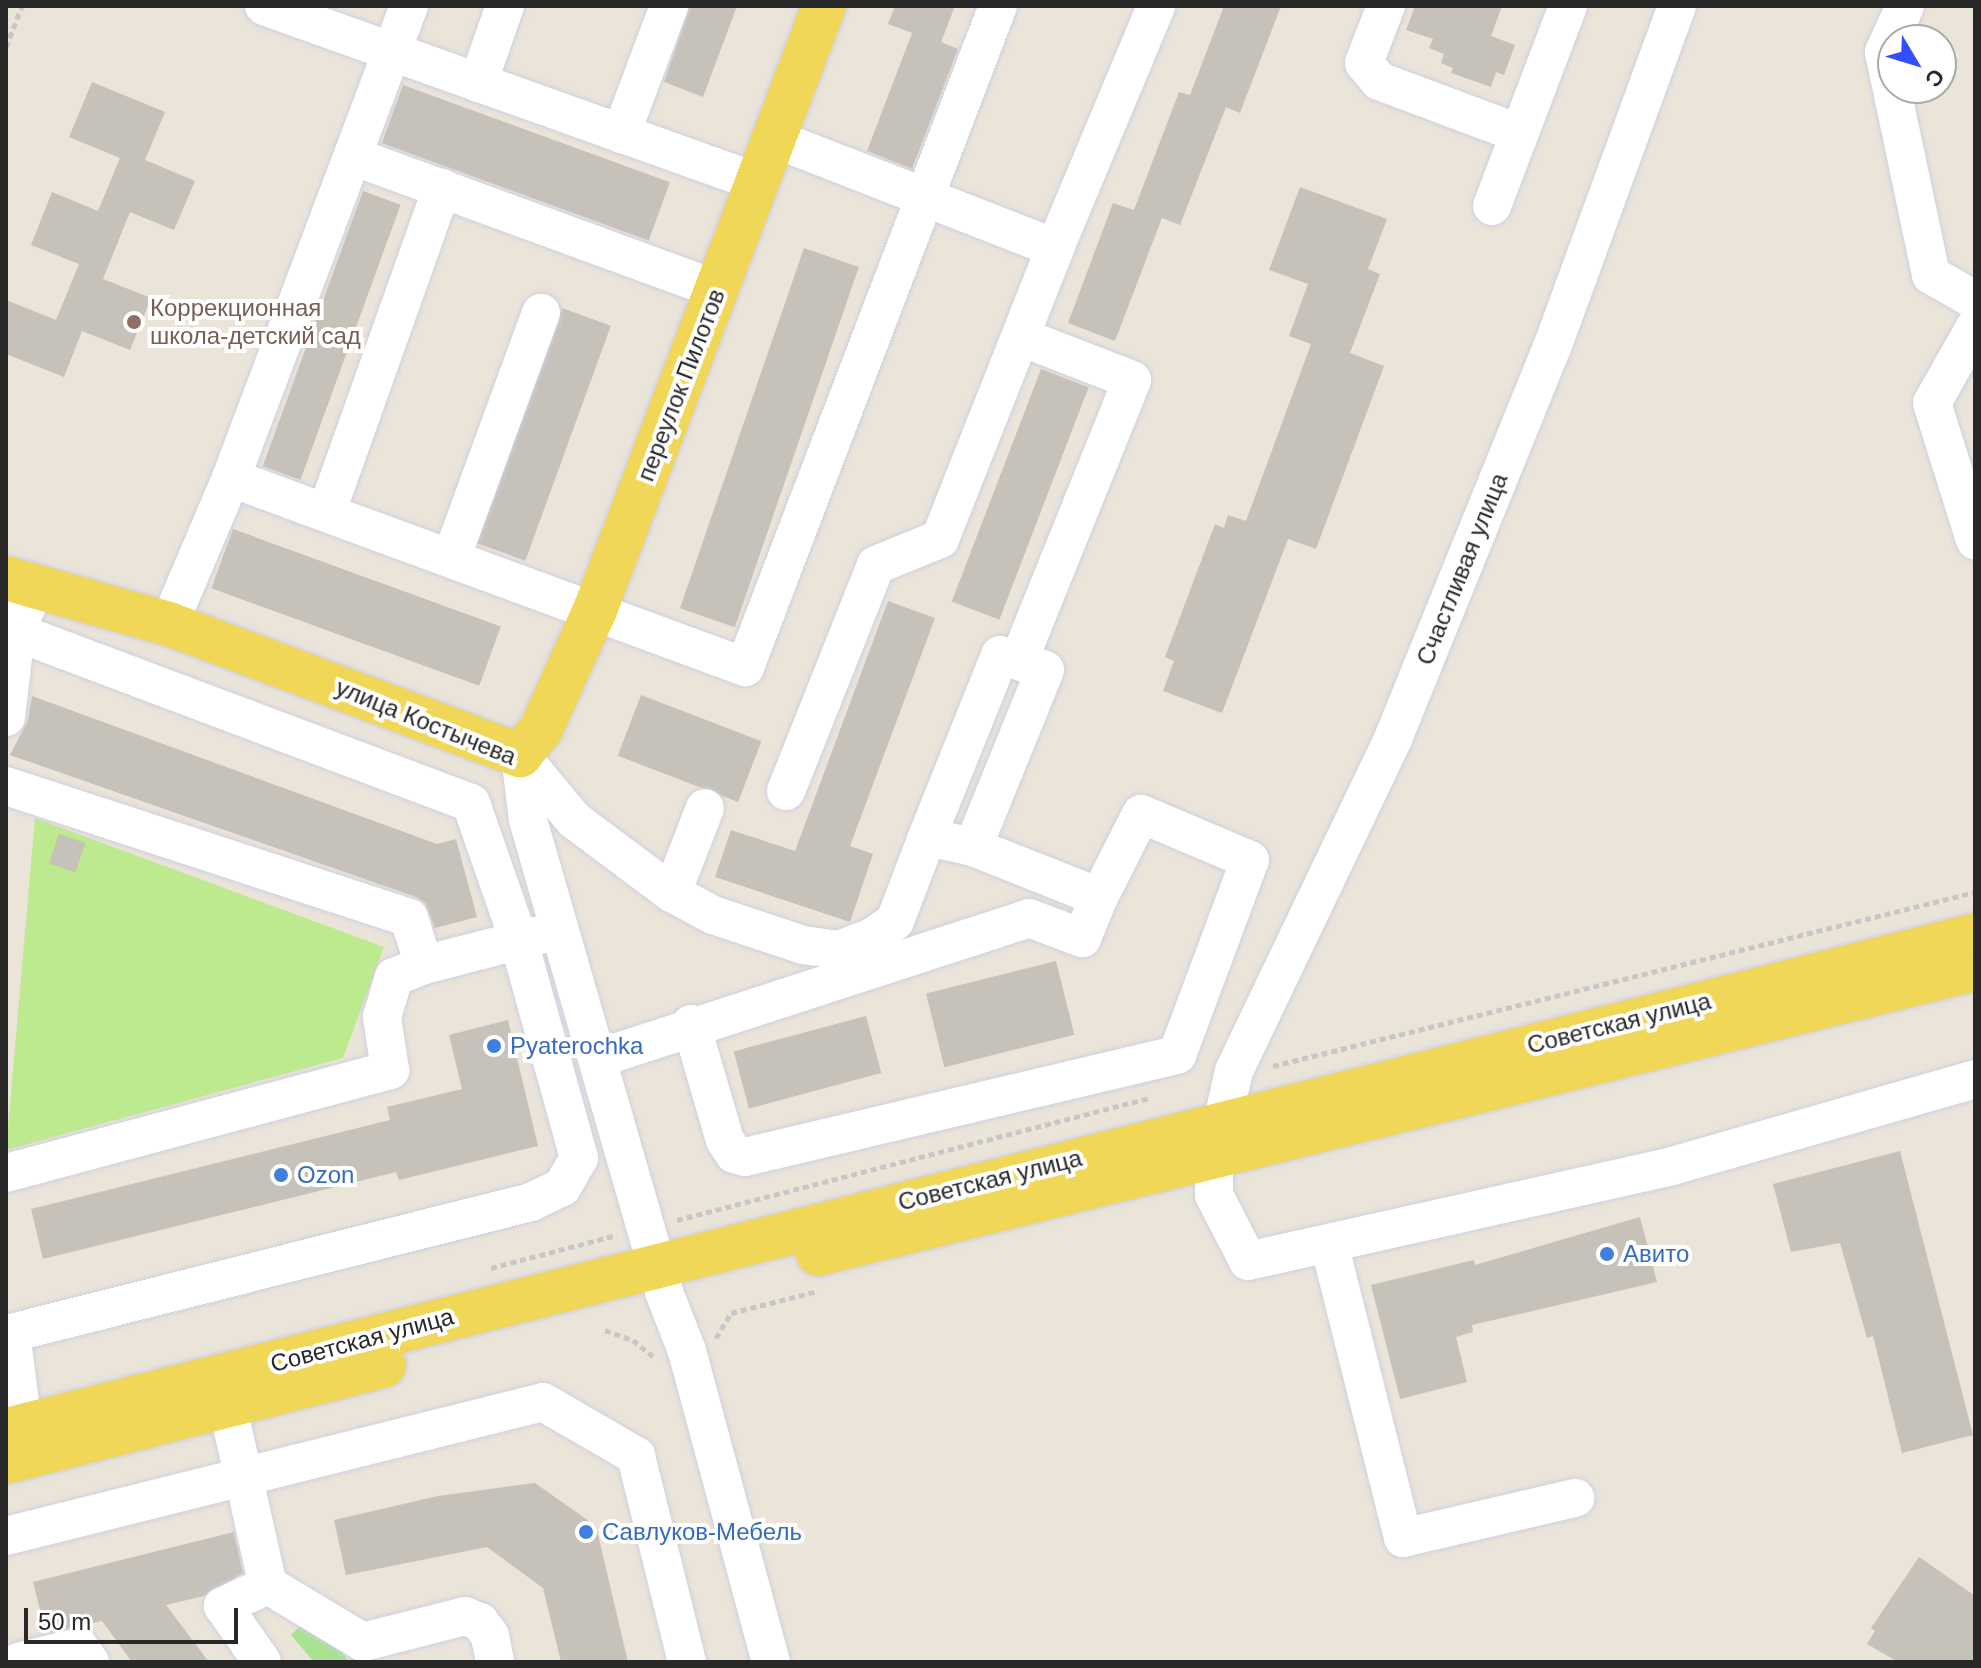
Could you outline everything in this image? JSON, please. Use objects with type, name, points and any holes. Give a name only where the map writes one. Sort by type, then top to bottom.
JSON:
[{"type":"main road","name":"переулок Пилотов","points":[[520,755],[541,729],[595,610],[824,6]]},
{"type":"main road","name":"улица Костычева","points":[[20,583],[169,624],[520,755]]},
{"type":"main road","name":"Советская улица","points":[[1218,1140],[1975,935]]},
{"type":"main road","name":"Советская улица","points":[[12,1439],[226,1392],[655,1261],[1218,1140],[1975,969]]},
{"type":"street","points":[[264,6],[757,182]]},
{"type":"street","points":[[169,624],[231,478],[355,157],[409,6]]},
{"type":"street","points":[[478,83],[505,6]]},
{"type":"street","points":[[621,134],[669,6]]},
{"type":"street","points":[[231,478],[452,556],[745,667],[998,6]]},
{"type":"street","points":[[786,791],[876,565],[940,539],[1055,248],[1156,6]]},
{"type":"street","points":[[1386,6],[1364,63],[1379,81],[1518,133]]},
{"type":"street","points":[[1492,206],[1568,6]]},
{"type":"street","name":"Счастливая улица","points":[[1329,1243],[1248,1261],[1214,1195],[1218,1140],[1234,1071],[1393,739],[1552,347],[1677,6]]},
{"type":"street","points":[[1905,6],[1884,52],[1931,275],[1975,300]]},
{"type":"street","points":[[773,138],[1055,248]]},
{"type":"street","points":[[355,157],[718,290]]},
{"type":"street","points":[[327,511],[442,188]]},
{"type":"street","points":[[452,556],[541,313]]},
{"type":"street","points":[[1975,327],[1932,403],[1975,540]]},
{"type":"street","points":[[973,847],[1045,670],[1019,660],[1132,380],[1021,337]]},
{"type":"street","points":[[6,717],[20,583]]},
{"type":"street","points":[[12,1439],[8,1327],[531,1202],[562,1187],[579,1158],[518,938],[471,803],[16,632]]},
{"type":"street","name":"улица Костычева","points":[[520,755],[574,820],[672,893],[713,915],[803,945],[839,950],[871,938],[895,921],[1000,655],[1019,660]]},
{"type":"street","points":[[520,755],[528,820],[655,1261],[687,1351],[771,1662]]},
{"type":"street","points":[[6,786],[409,918],[424,965]]},
{"type":"street","points":[[672,893],[705,808]]},
{"type":"street","points":[[599,1058],[691,1024],[1029,918],[1082,938],[1141,814],[1250,860],[1177,1055],[745,1157],[734,1154],[725,1140],[691,1024]]},
{"type":"street","points":[[927,837],[973,847],[1099,897]]},
{"type":"street","points":[[6,1173],[390,1070],[382,1017],[394,977],[424,965],[518,938],[562,932]]},
{"type":"street","points":[[1575,1498],[1403,1538],[1329,1243],[1672,1166],[1975,1079]]},
{"type":"street","points":[[226,1392],[268,1585],[363,1642],[465,1616],[480,1622],[490,1636],[495,1662]]},
{"type":"street","points":[[6,1536],[543,1402],[582,1420],[636,1456],[687,1662]]},
{"type":"street","points":[[262,1662],[223,1606],[268,1585]]},
{"type":"street","points":[[18,1662],[79,1647],[90,1662]]},
{"type":"path","points":[[6,47],[22,6]]},
{"type":"path","points":[[1234,1071],[1281,1065],[1975,892]]},
{"type":"path","points":[[475,1272],[655,1261],[1159,1095]]},
{"type":"path","points":[[605,1330],[633,1340],[652,1359],[687,1351]]},
{"type":"green space","points":[[35,818],[384,947],[343,1058],[6,1150]]},
{"type":"green space","points":[[300,1626],[340,1649],[349,1662],[314,1662],[291,1635]]},
{"type":"building","points":[[690,6],[737,6],[703,97],[664,82]]},
{"type":"building","points":[[895,6],[955,6],[941,42],[958,49],[912,169],[867,151],[912,33],[888,24]]},
{"type":"building","points":[[1224,6],[1281,6],[1240,113],[1226,107],[1180,225],[1162,218],[1115,341],[1068,323],[1113,203],[1134,210],[1179,92],[1190,95]]},
{"type":"building","points":[[1415,6],[1502,6],[1491,36],[1515,45],[1504,75],[1496,72],[1491,87],[1451,73],[1453,68],[1441,63],[1444,54],[1429,48],[1433,39],[1406,30]]},
{"type":"building","points":[[92,82],[165,112],[145,160],[195,181],[174,230],[130,212],[103,279],[151,298],[130,350],[82,331],[64,377],[6,354],[6,300],[56,320],[79,264],[31,245],[52,192],[98,211],[120,158],[69,137]]},
{"type":"building","points":[[403,85],[670,182],[649,240],[382,143]]},
{"type":"building","points":[[1300,187],[1387,219],[1368,269],[1380,274],[1350,353],[1384,366],[1316,549],[1288,539],[1222,713],[1163,691],[1174,661],[1165,657],[1215,524],[1224,528],[1228,515],[1246,521],[1311,344],[1289,336],[1308,284],[1269,270]]},
{"type":"building","points":[[363,191],[401,205],[300,480],[263,466]]},
{"type":"building","points":[[804,248],[859,267],[735,627],[680,608]]},
{"type":"building","points":[[562,308],[611,326],[525,561],[476,543]]},
{"type":"building","points":[[1041,369],[1089,387],[999,620],[952,601]]},
{"type":"building","points":[[233,529],[501,626],[479,686],[211,588]]},
{"type":"building","points":[[888,601],[935,618],[850,846],[873,854],[850,922],[715,877],[731,830],[795,851]]},
{"type":"building","points":[[641,695],[761,741],[738,802],[618,756]]},
{"type":"building","points":[[32,696],[437,844],[456,839],[477,917],[435,928],[425,903],[416,897],[10,755],[28,720]]},
{"type":"building","points":[[59,834],[85,843],[75,872],[49,863]]},
{"type":"building","points":[[1056,961],[1074,1035],[944,1067],[926,993]]},
{"type":"building","points":[[866,1016],[881,1073],[749,1108],[734,1051]]},
{"type":"building","points":[[508,1020],[538,1146],[399,1180],[396,1172],[43,1259],[31,1209],[390,1120],[387,1107],[462,1089],[449,1035]]},
{"type":"building","points":[[1900,1151],[1973,1435],[1902,1453],[1873,1336],[1867,1338],[1840,1243],[1791,1252],[1773,1184]]},
{"type":"building","points":[[1640,1217],[1657,1282],[1472,1325],[1473,1332],[1456,1337],[1467,1382],[1400,1399],[1371,1285],[1474,1260],[1475,1265]]},
{"type":"building","points":[[535,1483],[596,1526],[628,1662],[561,1662],[543,1588],[487,1547],[346,1575],[334,1520],[438,1496]]},
{"type":"building","points":[[234,1532],[243,1573],[204,1596],[166,1605],[209,1662],[132,1662],[102,1621],[46,1633],[33,1582]]},
{"type":"building","points":[[1919,1557],[1975,1596],[1975,1662],[1898,1662],[1867,1644],[1875,1631],[1871,1628]]},
{"type":"place","name":"Коррекционная школа-детский сад","points":[[134,322]]},
{"type":"place","name":"Pyaterochka","points":[[494,1046]]},
{"type":"place","name":"Ozon","points":[[281,1175]]},
{"type":"place","name":"Авито","points":[[1607,1254]]},
{"type":"place","name":"Савлуков-Мебель","points":[[586,1532]]}]
